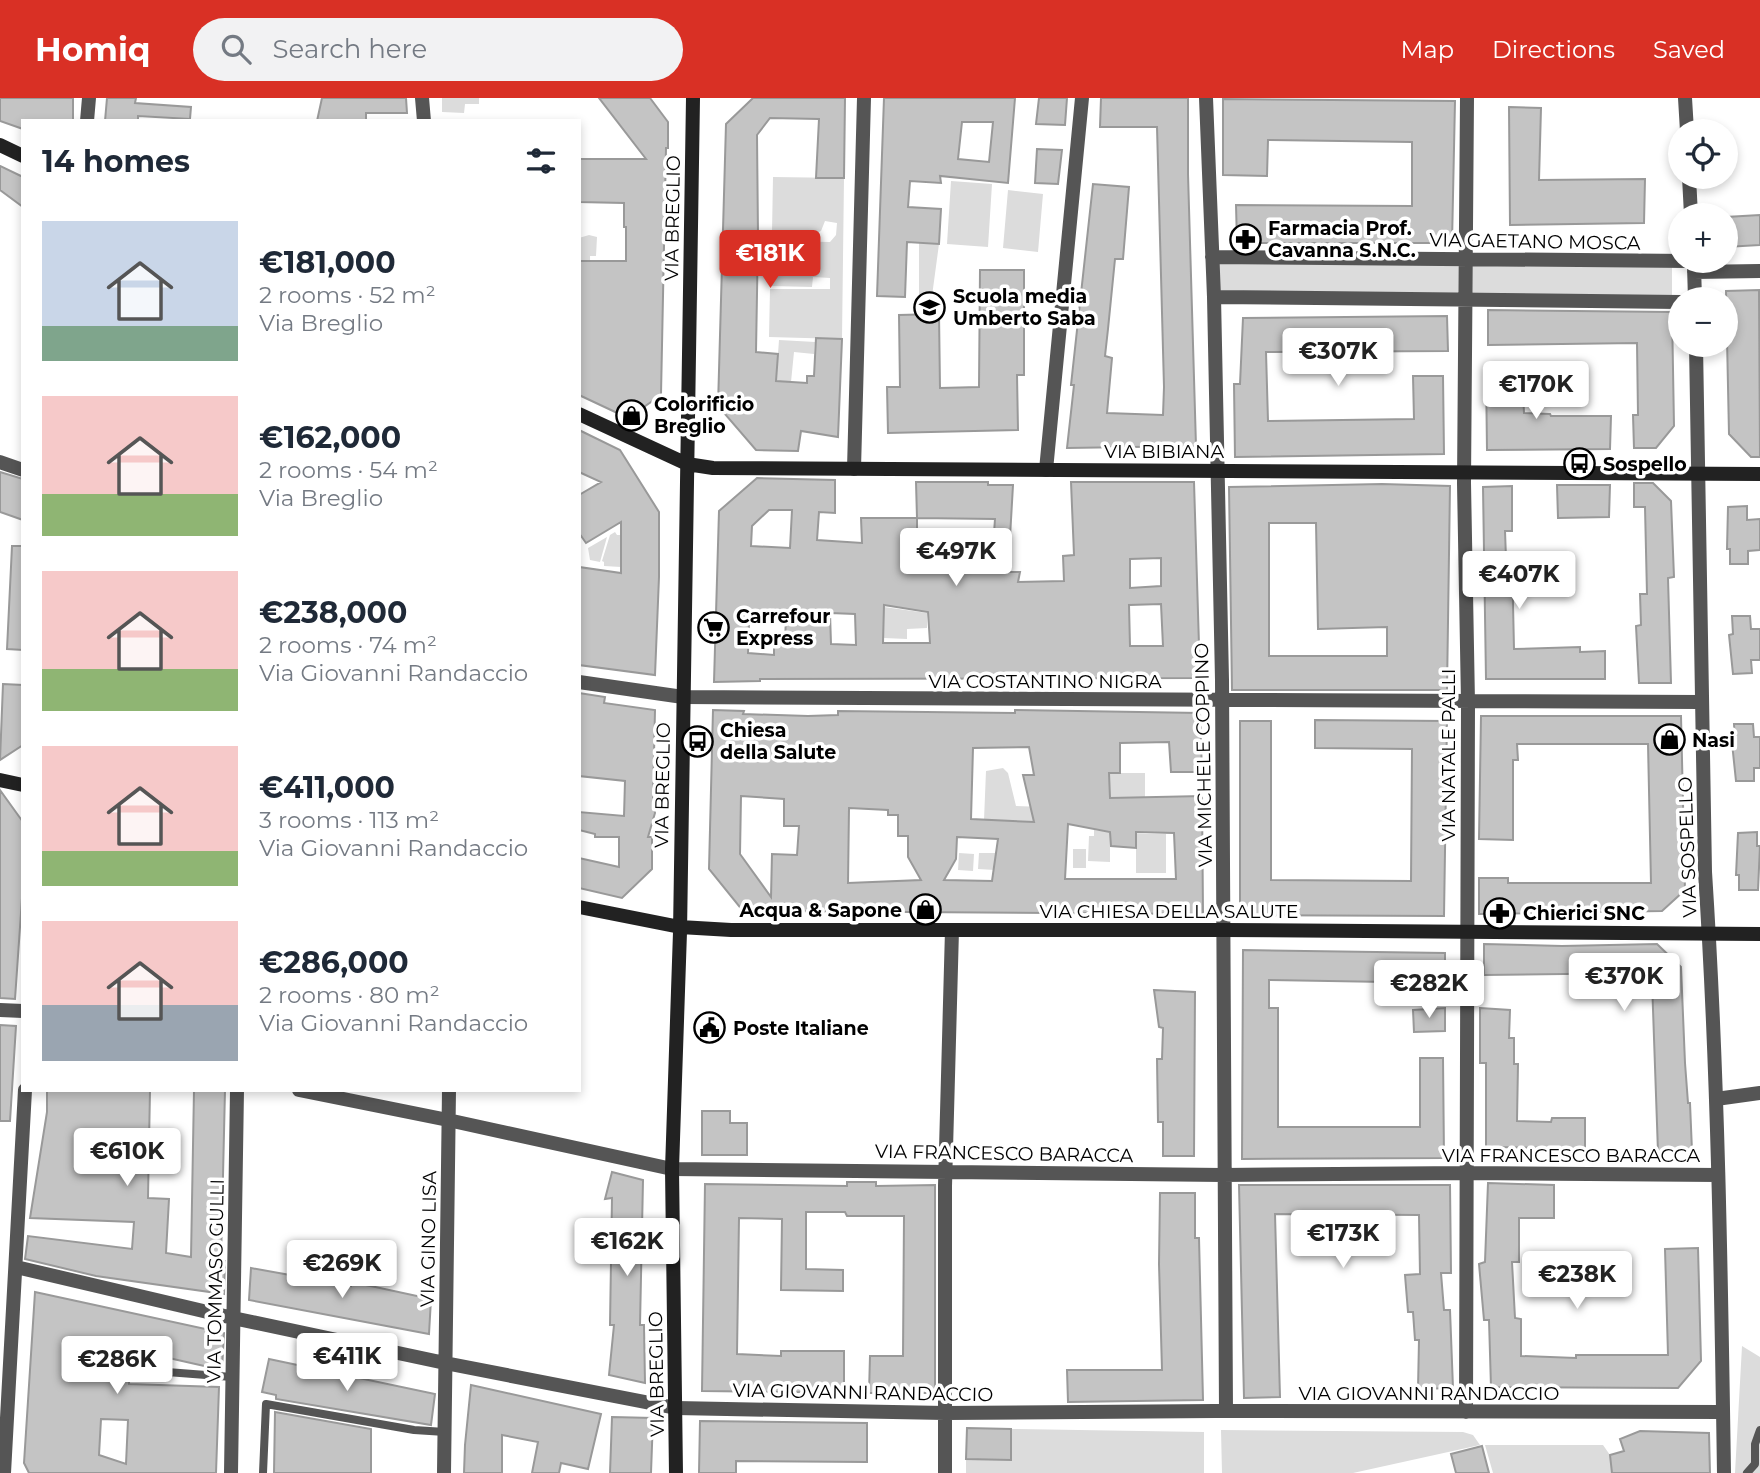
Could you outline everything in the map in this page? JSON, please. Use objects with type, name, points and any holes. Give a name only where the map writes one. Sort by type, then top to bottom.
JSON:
[{"type":"street","points":[[87,119],[89,98]]},
{"type":"street","points":[[422,98],[424,119]]},
{"type":"street","name":"VIA BREGLIO","points":[[676,1473],[672,1170],[680,927],[693,98]]},
{"type":"street","points":[[854,469],[864,98]]},
{"type":"street","points":[[1046,470],[1082,98]]},
{"type":"street","name":"VIA MICHELE COPPINO","points":[[1206,98],[1214,297],[1222,701],[1226,1411]]},
{"type":"street","name":"VIA NATALE PALLI","points":[[1466,1412],[1467,98]]},
{"type":"street","points":[[1685,98],[1686,119]]},
{"type":"street","points":[[0,145],[21,155]]},
{"type":"street","name":"VIA GAETANO MOSCA","points":[[1212,257],[1466,259],[1668,264]]},
{"type":"street","points":[[1738,269],[1760,271]]},
{"type":"street","points":[[1214,297],[1668,302]]},
{"type":"street","name":"VIA SOSPELLO","points":[[1696,357],[1705,872],[1716,1099],[1724,1473]]},
{"type":"street","name":"VIA BIBIANA","points":[[581,415],[687,464],[713,468],[1760,474]]},
{"type":"street","points":[[0,463],[21,469]]},
{"type":"street","name":"VIA COSTANTINO NIGRA","points":[[581,682],[683,697],[1701,702]]},
{"type":"street","points":[[0,780],[21,785]]},
{"type":"street","name":"VIA CHIESA DELLA SALUTE","points":[[581,907],[680,927],[782,931],[1224,930],[1760,934]]},
{"type":"street","points":[[945,1473],[945,1172],[952,930]]},
{"type":"street","points":[[0,1010],[21,1011]]},
{"type":"street","points":[[4,1473],[3,1448],[25,1092]]},
{"type":"street","name":"VIA TOMMASO GULLI","points":[[231,1473],[237,1092]]},
{"type":"street","name":"VIA FRANCESCO BARACCA","points":[[309,1092],[672,1170],[1223,1175],[1718,1175]]},
{"type":"street","name":"VIA GINO LISA","points":[[444,1473],[449,1092]]},
{"type":"street","points":[[1716,1099],[1760,1093]]},
{"type":"street","name":"VIA GIOVANNI RANDACCIO","points":[[16,1267],[233,1318],[676,1408],[945,1413],[1723,1412]]},
{"type":"street","points":[[3,1448],[17,1473]]},
{"type":"lane","points":[[84,1352],[141,1370],[232,1377]]},
{"type":"lane","points":[[263,1473],[267,1404],[414,1430],[445,1432]]},
{"type":"lane","points":[[1747,1473],[1755,1464],[1755,1444],[1760,1430]]},
{"type":"shaded area","points":[[442,98],[479,98],[479,104],[465,104],[464,113],[442,112]]},
{"type":"shaded area","points":[[773,177],[844,178],[842,339],[769,337],[770,289],[830,289],[830,278],[813,277],[812,287],[770,286],[771,241],[830,242],[836,235],[837,223],[825,221],[821,231],[816,233],[772,232]]},
{"type":"shaded area","points":[[951,181],[992,184],[988,247],[947,244]]},
{"type":"shaded area","points":[[1008,190],[1043,194],[1038,252],[1003,248]]},
{"type":"shaded area","points":[[589,235],[597,237],[596,256],[590,256],[590,260],[581,261],[581,237]]},
{"type":"shaded area","points":[[919,243],[939,244],[932,296],[919,296]]},
{"type":"shaded area","points":[[1212,257],[1668,261],[1668,273],[1672,273],[1668,302],[1214,297]]},
{"type":"shaded area","points":[[779,340],[815,342],[814,354],[794,352],[791,382],[776,381]]},
{"type":"shaded area","points":[[615,532],[621,535],[621,567],[604,566],[602,561],[610,535]]},
{"type":"shaded area","points":[[607,537],[600,562],[590,560],[588,548]]},
{"type":"shaded area","points":[[884,607],[927,613],[927,628],[907,629],[907,639],[884,638]]},
{"type":"shaded area","points":[[1003,768],[1008,773],[1016,806],[1043,807],[1048,822],[984,820],[986,771]]},
{"type":"shaded area","points":[[1109,773],[1145,773],[1145,797],[1110,798]]},
{"type":"shaded area","points":[[1094,830],[1110,832],[1110,862],[1088,861],[1089,836],[1094,836]]},
{"type":"shaded area","points":[[1136,834],[1166,834],[1166,873],[1136,873]]},
{"type":"shaded area","points":[[1073,849],[1086,849],[1086,868],[1073,868]]},
{"type":"shaded area","points":[[959,853],[974,854],[973,871],[958,870]]},
{"type":"shaded area","points":[[979,853],[995,853],[995,870],[978,869]]},
{"type":"shaded area","points":[[1742,1346],[1760,1357],[1760,1473],[1735,1473]]},
{"type":"shaded area","points":[[1011,1429],[1204,1432],[1204,1473],[966,1473],[966,1459],[1011,1460]]},
{"type":"shaded area","points":[[1221,1430],[1463,1432],[1473,1435],[1480,1445],[1353,1473],[1222,1473]]},
{"type":"shaded area","points":[[1485,1445],[1603,1445],[1610,1455],[1612,1473],[1493,1473]]},
{"type":"building","points":[[0,98],[73,98],[73,119],[21,119],[21,128],[0,121]]},
{"type":"building","points":[[107,98],[136,98],[135,103],[191,107],[190,119],[138,116],[138,119],[105,119]]},
{"type":"building","points":[[322,98],[406,98],[407,113],[366,113],[366,119],[317,119]]},
{"type":"building","points":[[599,98],[650,98],[668,122],[661,395],[628,418],[581,396],[581,261],[626,261],[626,227],[624,203],[581,202],[581,159],[646,159]]},
{"type":"building","points":[[753,98],[845,98],[844,178],[816,178],[819,119],[770,118],[757,135],[756,352],[778,354],[776,381],[807,383],[807,376],[814,376],[816,338],[842,339],[838,437],[801,431],[798,451],[756,450],[718,406],[726,124]]},
{"type":"building","points":[[884,98],[1015,98],[1008,183],[940,176],[941,183],[910,181],[908,207],[941,209],[939,244],[907,242],[905,297],[877,296]],"holes":[[[962,122],[993,122],[989,162],[958,159]]]},
{"type":"building","points":[[1039,98],[1067,98],[1065,125],[1036,124]]},
{"type":"building","points":[[1101,98],[1188,98],[1196,446],[1067,448],[1074,385],[1071,385],[1093,184],[1129,187],[1123,259],[1115,259],[1105,356],[1112,358],[1107,413],[1163,415],[1157,127],[1100,127]]},
{"type":"building","points":[[1223,99],[1455,101],[1452,243],[1237,243],[1236,205],[1412,206],[1412,142],[1268,140],[1267,176],[1223,175]]},
{"type":"building","points":[[1509,107],[1541,108],[1539,180],[1645,179],[1644,223],[1510,225]]},
{"type":"building","points":[[1037,149],[1062,150],[1058,184],[1035,183]]},
{"type":"building","points":[[0,166],[21,176],[21,206],[0,190]]},
{"type":"building","points":[[1760,215],[1760,245],[1738,246],[1738,216]]},
{"type":"building","points":[[980,270],[1024,270],[1024,375],[1017,375],[1018,430],[888,433],[887,387],[900,387],[899,315],[939,314],[940,388],[979,387]]},
{"type":"building","points":[[1759,290],[1760,457],[1751,457],[1729,434],[1727,357],[1738,357],[1738,291]]},
{"type":"building","points":[[1488,310],[1668,312],[1668,357],[1673,357],[1674,426],[1656,448],[1634,448],[1633,415],[1638,415],[1637,343],[1488,345]]},
{"type":"building","points":[[1447,316],[1448,351],[1266,352],[1268,421],[1414,419],[1413,376],[1443,376],[1444,454],[1235,457],[1234,384],[1240,384],[1243,318]]},
{"type":"building","points":[[1522,369],[1524,413],[1611,416],[1610,449],[1487,450],[1486,370]]},
{"type":"building","points":[[581,431],[620,450],[659,512],[655,675],[581,665],[581,567],[621,573],[621,522],[586,543],[581,536],[581,494],[601,482],[581,473]]},
{"type":"building","points":[[0,472],[21,478],[21,519],[0,512]]},
{"type":"building","points":[[757,478],[835,480],[835,513],[819,512],[817,540],[862,543],[861,518],[917,518],[916,482],[988,482],[988,485],[1013,485],[1008,572],[1020,572],[1018,582],[1064,581],[1063,556],[1074,555],[1071,482],[1194,482],[1200,678],[760,679],[714,682],[719,511]],"holes":[[[769,510],[792,510],[790,548],[751,546],[752,526]],[[917,518],[995,519],[992,561],[917,561]],[[1161,558],[1161,586],[1130,588],[1130,559]],[[1161,604],[1163,646],[1130,646],[1129,605]],[[884,605],[928,612],[930,643],[883,643]],[[830,613],[855,614],[856,645],[831,644]],[[786,614],[785,645],[774,645],[774,655],[748,653],[749,623]]]},
{"type":"building","points":[[1634,483],[1653,483],[1671,501],[1674,577],[1668,578],[1671,683],[1639,683],[1636,626],[1641,625],[1640,594],[1647,594],[1645,507],[1634,507]]},
{"type":"building","points":[[1382,484],[1450,486],[1447,690],[1232,690],[1229,487]],"holes":[[[1269,523],[1316,523],[1318,629],[1387,627],[1387,656],[1269,656]]]},
{"type":"building","points":[[1557,485],[1610,485],[1609,517],[1558,518]]},
{"type":"building","points":[[1512,486],[1512,531],[1505,531],[1506,558],[1512,558],[1514,649],[1580,647],[1580,652],[1605,651],[1605,679],[1486,679],[1483,487]]},
{"type":"building","points":[[1747,506],[1747,520],[1760,519],[1760,550],[1748,551],[1748,564],[1730,564],[1730,549],[1727,549],[1728,507]]},
{"type":"building","points":[[12,546],[21,546],[21,650],[7,649]]},
{"type":"building","points":[[1732,616],[1750,616],[1751,629],[1760,629],[1760,660],[1751,660],[1752,673],[1733,674],[1729,635],[1733,634]]},
{"type":"building","points":[[3,684],[21,685],[21,746],[0,760]]},
{"type":"building","points":[[581,693],[605,697],[604,703],[655,710],[655,813],[648,837],[652,837],[652,869],[622,898],[581,888],[581,858],[619,867],[619,837],[595,837],[595,834],[581,830],[581,812],[624,816],[625,781],[581,776]]},
{"type":"building","points":[[713,710],[744,711],[743,714],[808,716],[838,715],[838,711],[1200,713],[1202,772],[1171,772],[1169,742],[1120,743],[1120,773],[1109,773],[1110,798],[1202,796],[1203,914],[743,911],[709,869]],"holes":[[[1029,747],[1034,775],[1023,775],[1034,822],[971,819],[973,748]],[[741,796],[784,799],[784,826],[799,826],[797,855],[772,854],[771,897],[740,854]],[[849,808],[888,810],[888,815],[898,815],[898,836],[908,836],[908,857],[921,880],[848,883]],[[1068,824],[1110,832],[1111,846],[1136,848],[1136,832],[1174,833],[1176,879],[1065,879]],[[957,837],[998,839],[992,881],[944,880],[956,859]]]},
{"type":"building","points":[[1481,716],[1681,716],[1685,890],[1662,911],[1479,914],[1479,878],[1508,878],[1508,883],[1651,883],[1648,744],[1517,744],[1518,760],[1513,760],[1513,840],[1479,839]]},
{"type":"building","points":[[1315,720],[1447,721],[1444,916],[1240,915],[1240,721],[1271,721],[1271,880],[1411,881],[1412,749],[1315,748]]},
{"type":"building","points":[[1734,724],[1753,724],[1754,737],[1760,737],[1760,768],[1754,768],[1754,781],[1736,781],[1732,743],[1735,742]]},
{"type":"building","points":[[0,790],[21,819],[21,913],[15,999],[0,998]]},
{"type":"building","points":[[1757,832],[1757,846],[1760,846],[1758,890],[1739,890],[1739,875],[1736,875],[1738,833]]},
{"type":"building","points":[[1484,944],[1657,944],[1681,967],[1692,1151],[1658,1152],[1652,981],[1645,973],[1484,975]]},
{"type":"building","points":[[1243,950],[1445,953],[1445,983],[1269,980],[1269,1008],[1278,1008],[1278,1127],[1420,1127],[1420,1058],[1443,1058],[1444,1158],[1242,1159]]},
{"type":"building","points":[[1154,990],[1195,992],[1194,1156],[1163,1156],[1163,1122],[1158,1122],[1157,1059],[1162,1059],[1163,1028],[1159,1027]]},
{"type":"building","points":[[1445,1008],[1445,1031],[1414,1032],[1413,1010]]},
{"type":"building","points":[[1480,1008],[1510,1010],[1509,1038],[1514,1038],[1514,1064],[1518,1064],[1517,1121],[1551,1122],[1552,1118],[1585,1118],[1585,1148],[1486,1147],[1486,1063],[1480,1063]]},
{"type":"building","points":[[0,1025],[16,1026],[10,1121],[0,1121]]},
{"type":"building","points":[[47,1092],[150,1092],[148,1198],[169,1199],[166,1253],[191,1257],[194,1092],[225,1092],[221,1261],[225,1261],[224,1294],[96,1276],[25,1259],[28,1236],[132,1249],[134,1222],[30,1218],[47,1112]]},
{"type":"building","points":[[702,1111],[730,1111],[730,1123],[747,1123],[747,1155],[702,1155]]},
{"type":"building","points":[[612,1172],[643,1180],[640,1325],[644,1325],[645,1383],[609,1375],[614,1325],[610,1325],[612,1198],[605,1199]]},
{"type":"building","points":[[847,1182],[876,1182],[876,1186],[935,1185],[935,1393],[869,1393],[870,1356],[903,1356],[904,1216],[847,1216],[845,1212],[806,1212],[806,1269],[843,1270],[843,1291],[781,1290],[782,1219],[739,1218],[737,1354],[781,1356],[781,1351],[844,1351],[844,1393],[702,1391],[705,1184],[847,1186]]},
{"type":"building","points":[[1488,1183],[1554,1185],[1554,1218],[1519,1218],[1519,1262],[1512,1262],[1515,1318],[1521,1319],[1521,1356],[1576,1358],[1576,1355],[1668,1355],[1665,1249],[1698,1248],[1701,1361],[1678,1388],[1491,1387],[1489,1320],[1484,1320],[1479,1264],[1485,1262]]},
{"type":"building","points":[[1239,1185],[1450,1185],[1451,1273],[1441,1273],[1444,1310],[1450,1310],[1453,1388],[1418,1389],[1419,1340],[1415,1340],[1413,1312],[1408,1312],[1405,1275],[1420,1274],[1419,1215],[1275,1214],[1280,1397],[1244,1398]]},
{"type":"building","points":[[1160,1193],[1195,1193],[1195,1238],[1199,1238],[1203,1400],[1068,1402],[1067,1370],[1162,1370]]},
{"type":"building","points":[[251,1268],[351,1286],[352,1282],[431,1299],[429,1334],[249,1300]]},
{"type":"building","points":[[35,1292],[224,1333],[222,1370],[80,1338],[76,1372],[129,1373],[129,1384],[219,1387],[216,1473],[29,1473],[24,1463]],"holes":[[[101,1419],[128,1420],[126,1464],[99,1455]]]},
{"type":"building","points":[[269,1359],[435,1394],[431,1425],[276,1399],[276,1395],[262,1392]]},
{"type":"building","points":[[471,1385],[601,1414],[588,1469],[561,1463],[559,1473],[532,1473],[538,1442],[502,1435],[502,1473],[464,1473]]},
{"type":"building","points":[[275,1412],[371,1429],[371,1473],[274,1473]]},
{"type":"building","points":[[612,1417],[653,1418],[651,1473],[610,1473]]},
{"type":"building","points":[[700,1421],[867,1423],[867,1462],[736,1461],[736,1473],[699,1473]]},
{"type":"building","points":[[967,1428],[1011,1429],[1011,1460],[966,1459]]},
{"type":"building","points":[[1640,1431],[1709,1433],[1710,1473],[1612,1473],[1610,1455],[1624,1451],[1620,1439]]},
{"type":"building","points":[[1482,1446],[1489,1473],[1456,1473],[1451,1454]]},
{"type":"place","name":"Farmacia Prof. Cavanna S.N.C.","points":[[1245,239]]},
{"type":"place","name":"Scuola media Umberto Saba","points":[[930,307]]},
{"type":"place","name":"Colorificio Breglio","points":[[631,415]]},
{"type":"place","name":"Sospello","points":[[1580,464]]},
{"type":"place","name":"Carrefour Express","points":[[713,627]]},
{"type":"place","name":"Nasi","points":[[1669,740]]},
{"type":"place","name":"Chiesa della Salute","points":[[697,741]]},
{"type":"place","name":"Acqua & Sapone","points":[[925,910]]},
{"type":"place","name":"Chierici SNC","points":[[1500,913]]},
{"type":"place","name":"Poste Italiane","points":[[710,1028]]}]
